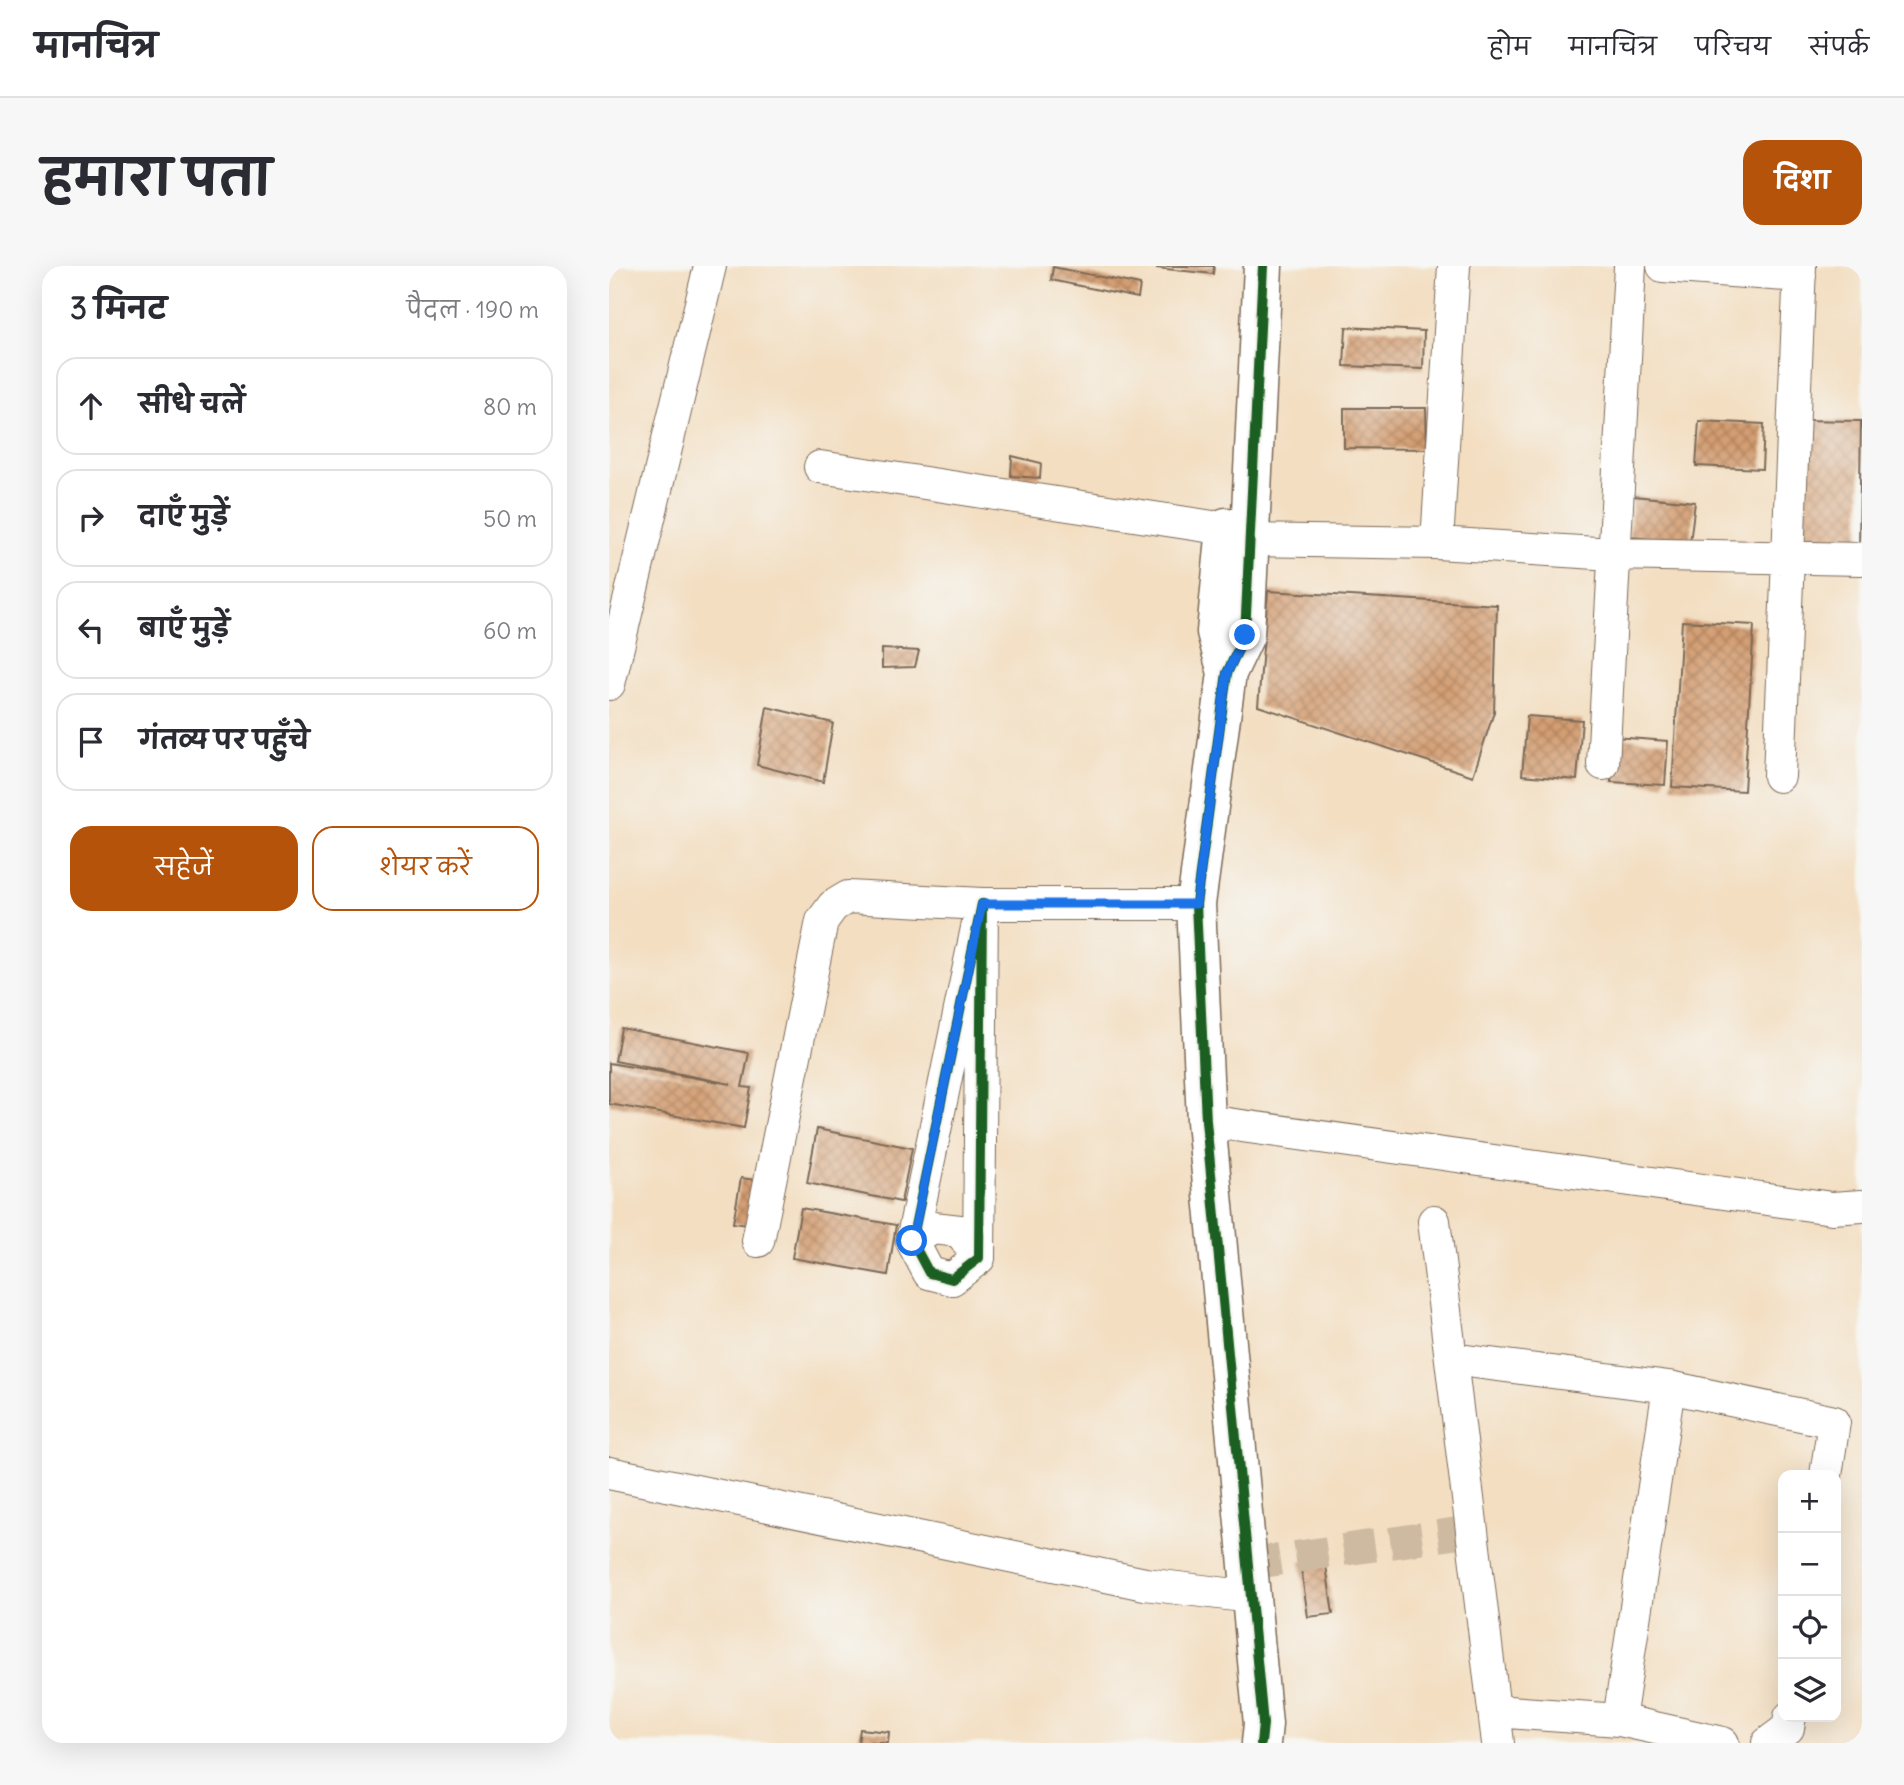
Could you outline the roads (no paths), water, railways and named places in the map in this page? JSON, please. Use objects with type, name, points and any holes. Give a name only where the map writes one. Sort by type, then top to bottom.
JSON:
[{"type":"street","points":[[609,684],[711,266]]},
{"type":"street","points":[[1236,266],[1238,535],[1245,635],[1227,673],[1196,904],[1206,1121],[1263,1724],[1262,1743]]},
{"type":"street","points":[[1238,535],[1263,266]]},
{"type":"street","points":[[1437,544],[1454,266]]},
{"type":"street","points":[[1603,764],[1630,266]]},
{"type":"street","points":[[1663,266],[1800,271],[1779,776]]},
{"type":"street","points":[[820,467],[1238,535],[1613,554],[1862,559]]},
{"type":"street","points":[[758,1241],[822,921],[833,906],[848,897],[982,904],[1196,904]]},
{"type":"street","points":[[979,1258],[952,1279],[929,1273],[912,1241],[982,904]]},
{"type":"street","points":[[979,1258],[982,904]]},
{"type":"street","points":[[1206,1121],[1832,1208],[1862,1206]]},
{"type":"street","points":[[1434,1221],[1498,1743]]},
{"type":"street","points":[[912,1241],[933,1228],[960,1231],[979,1258]]},
{"type":"street","points":[[1451,1359],[1669,1387],[1834,1423],[1827,1470]]},
{"type":"street","points":[[1619,1720],[1669,1387]]},
{"type":"street","points":[[609,1473],[1145,1584],[1251,1597]]},
{"type":"street","points":[[1494,1711],[1619,1720],[1723,1743]]},
{"type":"street","points":[[1768,1743],[1788,1728],[1789,1722]]},
{"type":"tunnel","points":[[1248,1564],[1472,1531]]}]
